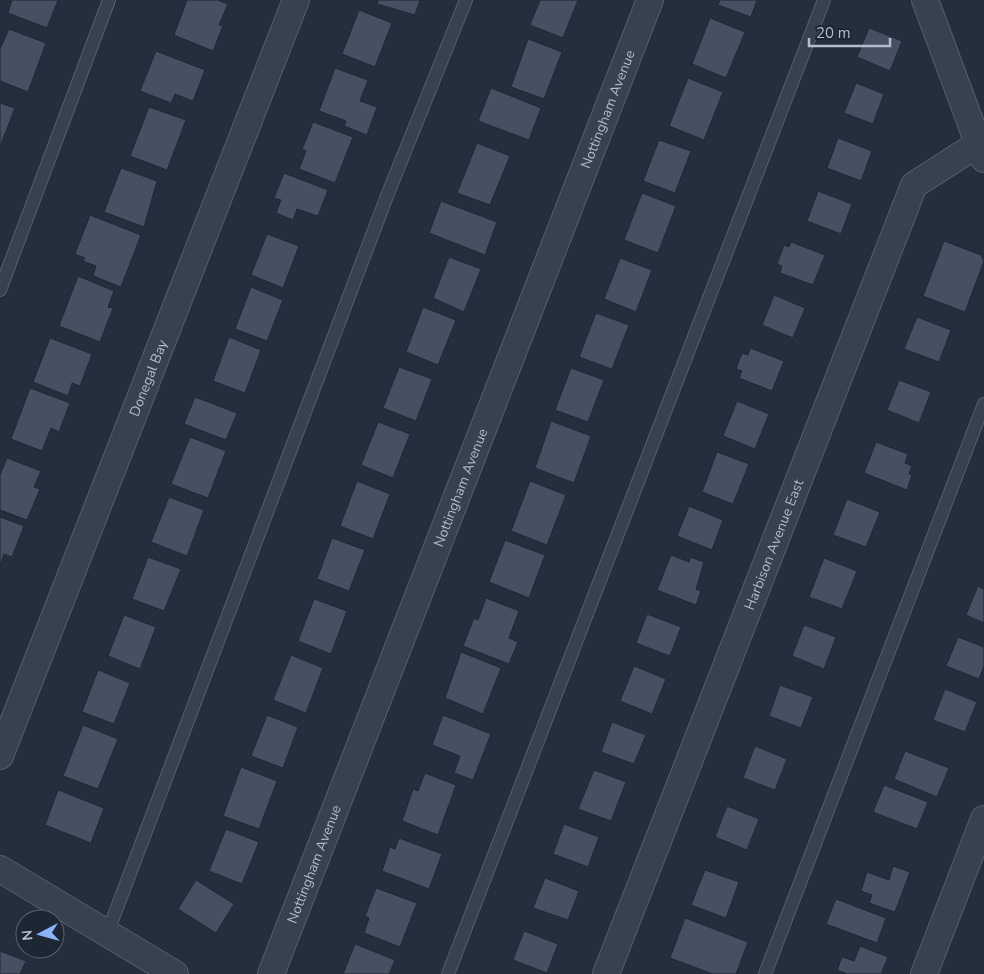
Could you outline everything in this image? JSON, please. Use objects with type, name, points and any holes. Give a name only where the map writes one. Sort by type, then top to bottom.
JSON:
[{"type":"street","name":"Donegal Bay","points":[[0,756],[296,0]]},
{"type":"street","name":"Nottingham Avenue","points":[[271,974],[650,0]]},
{"type":"street","points":[[925,0],[981,152]]},
{"type":"street","name":"Harbison Avenue East","points":[[606,974],[914,186],[981,152]]},
{"type":"street","points":[[924,974],[984,819]]},
{"type":"street","points":[[0,869],[175,974]]},
{"type":"lane","points":[[0,290],[109,0]]},
{"type":"lane","points":[[107,934],[387,196],[466,0]]},
{"type":"lane","points":[[448,974],[824,0]]},
{"type":"lane","points":[[765,974],[984,404]]},
{"type":"building","points":[[12,0],[58,0],[47,28],[8,13]]},
{"type":"building","points":[[187,0],[218,0],[228,4],[219,25],[223,26],[213,51],[174,35]]},
{"type":"building","points":[[378,0],[420,0],[415,15],[377,4]]},
{"type":"building","points":[[540,0],[578,0],[563,38],[530,25]]},
{"type":"building","points":[[720,0],[757,0],[751,17],[718,5]]},
{"type":"building","points":[[359,10],[392,23],[375,67],[342,54]]},
{"type":"building","points":[[710,18],[745,32],[726,78],[692,64]]},
{"type":"building","points":[[869,28],[902,41],[890,71],[857,57]]},
{"type":"building","points":[[9,29],[46,43],[28,92],[0,81],[0,49]]},
{"type":"building","points":[[528,39],[562,52],[544,99],[511,87]]},
{"type":"building","points":[[156,51],[205,70],[193,101],[175,94],[171,103],[140,91]]},
{"type":"building","points":[[335,68],[368,80],[360,101],[377,107],[367,135],[344,126],[346,121],[319,111]]},
{"type":"building","points":[[688,78],[723,92],[704,140],[669,126]]},
{"type":"building","points":[[856,83],[884,94],[873,124],[844,113]]},
{"type":"building","points":[[491,88],[541,108],[529,140],[478,121]]},
{"type":"building","points":[[0,103],[15,108],[0,147]]},
{"type":"building","points":[[149,107],[186,120],[167,170],[130,156]]},
{"type":"building","points":[[313,122],[353,137],[335,183],[299,169],[306,151],[302,150]]},
{"type":"building","points":[[838,138],[872,151],[861,181],[827,168]]},
{"type":"building","points":[[659,140],[691,151],[675,193],[643,181]]},
{"type":"building","points":[[477,143],[510,156],[490,205],[457,193]]},
{"type":"building","points":[[121,168],[157,181],[144,227],[104,212]]},
{"type":"building","points":[[284,173],[328,190],[318,216],[297,209],[293,220],[276,213],[281,200],[274,198]]},
{"type":"building","points":[[818,191],[852,204],[841,234],[807,221]]},
{"type":"building","points":[[642,193],[676,206],[658,253],[624,240]]},
{"type":"building","points":[[441,201],[497,222],[485,255],[429,233]]},
{"type":"building","points":[[90,215],[141,235],[121,287],[93,276],[96,266],[83,261],[85,258],[75,254]]},
{"type":"building","points":[[267,234],[299,246],[283,288],[251,275]]},
{"type":"building","points":[[944,241],[981,255],[984,261],[965,312],[923,296]]},
{"type":"building","points":[[791,242],[825,255],[813,285],[780,273],[782,266],[777,264],[784,245],[789,247]]},
{"type":"building","points":[[449,257],[481,269],[464,312],[433,298]]},
{"type":"building","points":[[620,258],[652,270],[636,312],[604,299]]},
{"type":"building","points":[[78,276],[114,291],[108,307],[113,308],[100,342],[59,326]]},
{"type":"building","points":[[251,287],[283,300],[267,341],[235,329]]},
{"type":"building","points":[[774,295],[805,308],[793,338],[762,325]]},
{"type":"building","points":[[423,307],[456,320],[438,365],[406,352]]},
{"type":"building","points":[[596,313],[629,325],[612,369],[579,357]]},
{"type":"building","points":[[917,317],[951,330],[939,362],[904,349]]},
{"type":"building","points":[[229,337],[261,350],[245,393],[213,381]]},
{"type":"building","points":[[50,338],[92,354],[80,386],[72,383],[68,396],[33,382]]},
{"type":"building","points":[[750,348],[784,361],[772,391],[739,378],[742,371],[736,369],[742,353],[748,355]]},
{"type":"building","points":[[399,367],[432,379],[416,421],[383,408]]},
{"type":"building","points":[[571,368],[604,380],[588,422],[555,410]]},
{"type":"building","points":[[899,380],[931,392],[919,423],[887,410]]},
{"type":"building","points":[[30,388],[70,403],[59,432],[51,428],[42,451],[11,439]]},
{"type":"building","points":[[195,397],[237,413],[226,440],[184,424]]},
{"type":"building","points":[[737,401],[769,414],[755,449],[723,436]]},
{"type":"building","points":[[551,421],[591,436],[574,483],[535,468]]},
{"type":"building","points":[[378,422],[410,434],[393,478],[361,465]]},
{"type":"building","points":[[190,437],[226,451],[208,498],[171,484]]},
{"type":"building","points":[[876,442],[908,454],[905,463],[912,466],[909,474],[912,475],[907,490],[864,473]]},
{"type":"building","points":[[717,452],[749,464],[733,504],[702,492]]},
{"type":"building","points":[[7,458],[41,471],[34,487],[40,489],[27,520],[0,510],[0,475]]},
{"type":"building","points":[[357,481],[390,494],[373,539],[340,526]]},
{"type":"building","points":[[530,481],[566,495],[547,545],[511,531]]},
{"type":"building","points":[[169,497],[204,510],[187,556],[151,542]]},
{"type":"building","points":[[847,499],[880,512],[866,547],[833,535]]},
{"type":"building","points":[[689,506],[723,520],[712,550],[677,536]]},
{"type":"building","points":[[0,517],[24,526],[12,557],[4,554],[0,566]]},
{"type":"building","points":[[332,538],[365,550],[349,591],[317,579]]},
{"type":"building","points":[[505,540],[545,555],[529,598],[489,582]]},
{"type":"building","points":[[671,555],[689,562],[690,557],[704,562],[696,589],[701,591],[696,605],[657,590]]},
{"type":"building","points":[[148,557],[181,569],[164,611],[132,599]]},
{"type":"building","points":[[824,558],[857,571],[842,609],[809,597]]},
{"type":"building","points":[[978,586],[984,589],[984,623],[966,615]]},
{"type":"building","points":[[486,598],[519,611],[509,638],[518,642],[509,664],[463,646],[474,618],[478,620]]},
{"type":"building","points":[[314,599],[347,611],[331,654],[298,641]]},
{"type":"building","points":[[647,614],[681,627],[670,656],[636,643]]},
{"type":"building","points":[[124,615],[156,627],[140,669],[108,656]]},
{"type":"building","points":[[804,625],[836,637],[824,669],[792,656]]},
{"type":"building","points":[[958,637],[984,647],[984,666],[979,679],[946,666]]},
{"type":"building","points":[[461,652],[501,668],[483,714],[445,698]]},
{"type":"building","points":[[291,655],[323,668],[306,713],[273,700]]},
{"type":"building","points":[[634,666],[666,679],[652,714],[620,701]]},
{"type":"building","points":[[98,670],[130,683],[114,724],[82,712]]},
{"type":"building","points":[[780,685],[813,697],[801,728],[769,716]]},
{"type":"building","points":[[945,689],[977,702],[965,732],[933,720]]},
{"type":"building","points":[[267,715],[298,727],[283,768],[251,756]]},
{"type":"building","points":[[443,715],[491,734],[473,780],[454,773],[460,756],[432,745]]},
{"type":"building","points":[[612,722],[646,735],[634,764],[601,752]]},
{"type":"building","points":[[83,725],[118,739],[98,789],[63,776]]},
{"type":"building","points":[[755,746],[787,759],[775,790],[743,778]]},
{"type":"building","points":[[905,751],[949,768],[937,797],[894,779]]},
{"type":"building","points":[[241,767],[277,781],[259,829],[223,816]]},
{"type":"building","points":[[594,770],[626,782],[611,821],[578,809]]},
{"type":"building","points":[[425,773],[456,785],[438,835],[402,821],[413,789],[418,791]]},
{"type":"building","points":[[884,785],[928,802],[917,829],[873,812]]},
{"type":"building","points":[[58,790],[104,808],[91,843],[45,825]]},
{"type":"building","points":[[727,806],[759,819],[747,850],[715,837]]},
{"type":"building","points":[[564,824],[599,837],[588,867],[553,854]]},
{"type":"building","points":[[226,829],[259,842],[242,884],[209,871]]},
{"type":"building","points":[[399,838],[442,854],[429,889],[382,871],[390,847],[395,849]]},
{"type":"building","points":[[893,866],[910,872],[895,912],[869,903],[872,895],[861,891],[867,872],[889,880]]},
{"type":"building","points":[[705,870],[739,882],[726,918],[691,905]]},
{"type":"building","points":[[545,878],[579,891],[568,920],[533,908]]},
{"type":"building","points":[[196,880],[234,904],[216,933],[178,909]]},
{"type":"building","points":[[376,888],[417,903],[400,947],[364,933],[369,918],[365,916]]},
{"type":"building","points":[[836,899],[886,918],[877,943],[826,924]]},
{"type":"building","points":[[685,918],[748,942],[736,974],[713,974],[670,958]]},
{"type":"building","points":[[524,931],[558,944],[547,973],[513,960]]},
{"type":"building","points":[[355,944],[395,960],[389,974],[343,974]]},
{"type":"building","points":[[860,946],[888,957],[881,974],[847,974],[837,970],[842,957],[854,961]]},
{"type":"building","points":[[0,951],[15,957],[15,959],[26,961],[20,974],[0,974]]}]
